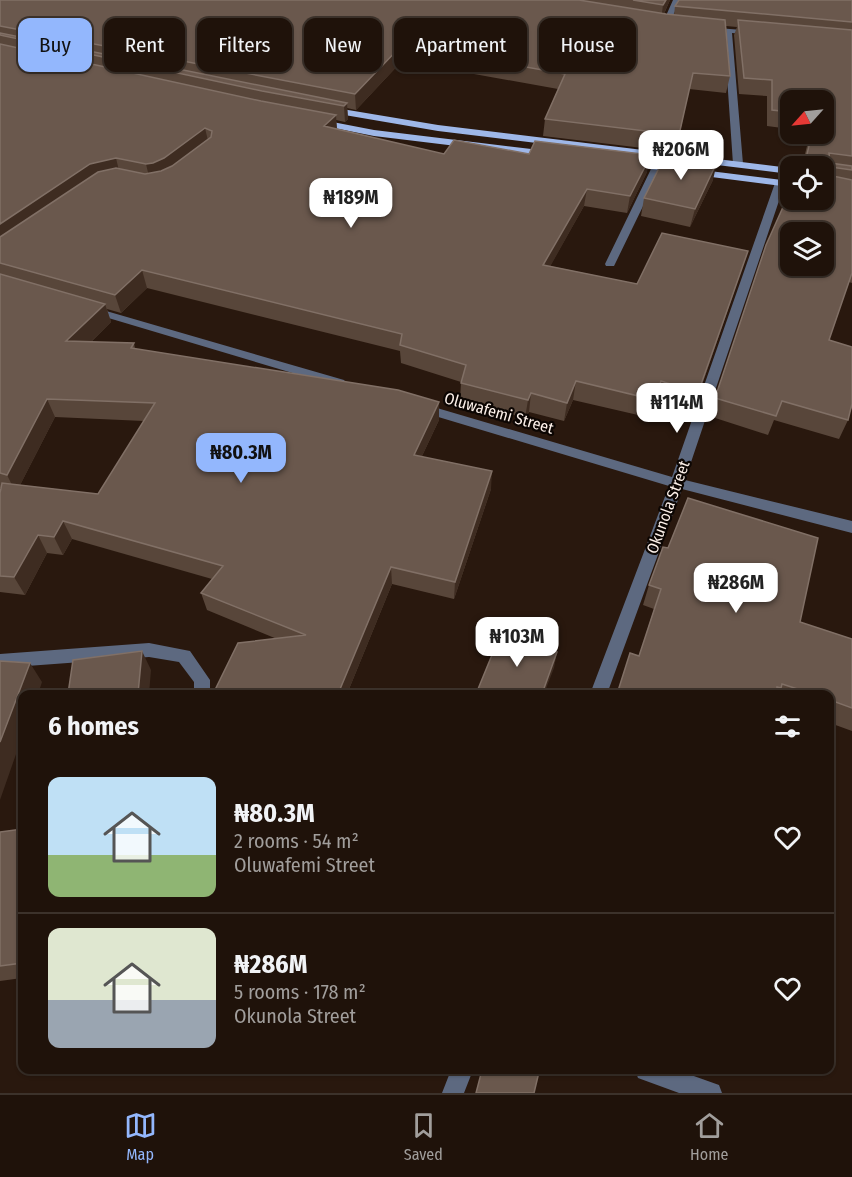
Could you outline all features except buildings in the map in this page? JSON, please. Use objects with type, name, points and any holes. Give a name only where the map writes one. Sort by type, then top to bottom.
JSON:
[{"type":"main road","points":[[325,109],[438,128],[780,170]]},
{"type":"main road","points":[[308,120],[374,133],[554,155]]},
{"type":"main road","points":[[520,151],[525,138]]},
{"type":"main road","points":[[622,163],[780,182]]},
{"type":"street","points":[[664,24],[677,0]]},
{"type":"street","points":[[653,23],[675,26]]},
{"type":"street","points":[[696,28],[762,34]]},
{"type":"street","points":[[728,31],[738,164]]},
{"type":"street","points":[[610,264],[657,167]]},
{"type":"street","name":"Okunola Street","points":[[599,690],[780,197]]},
{"type":"street","points":[[80,307],[356,388]]},
{"type":"street","name":"Oluwafemi Street","points":[[402,402],[677,483],[852,527]]},
{"type":"street","points":[[0,661],[149,650],[184,656],[202,680],[202,690]]},
{"type":"street","points":[[453,1093],[460,1074]]},
{"type":"street","points":[[657,1074],[711,1093]]}]
